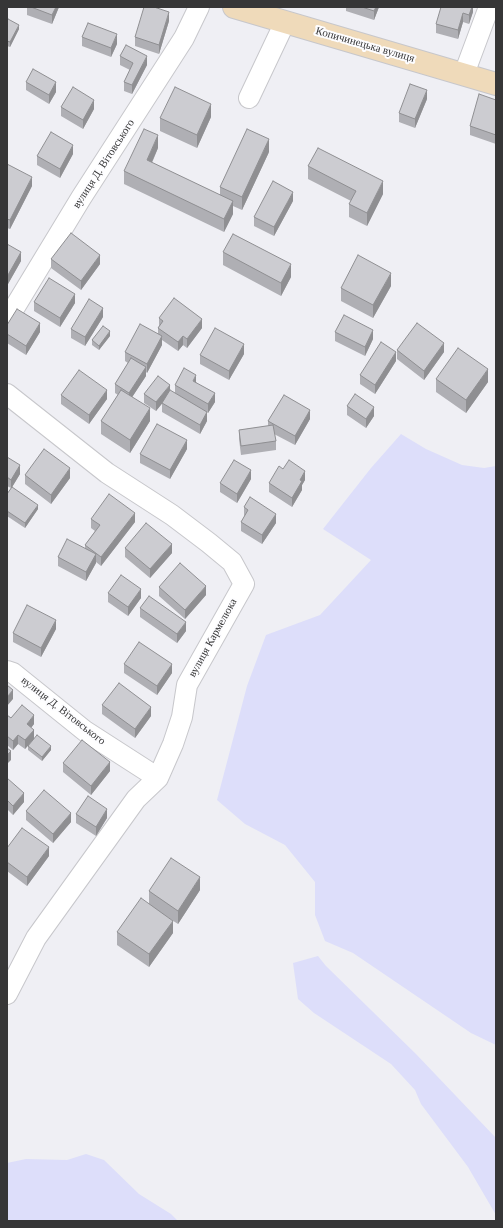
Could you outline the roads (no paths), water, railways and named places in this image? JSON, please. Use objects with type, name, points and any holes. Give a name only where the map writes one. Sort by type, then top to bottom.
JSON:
[{"type":"main road","name":"Копичинецька вулиця","points":[[234,7],[496,84]]},
{"type":"street","name":"вулиця Д. Вітовського","points":[[7,320],[81,198],[184,38],[199,7]]},
{"type":"street","points":[[464,74],[490,7]]},
{"type":"street","points":[[249,98],[285,22]]},
{"type":"street","name":"вулиця Кармелюка","points":[[7,394],[107,473],[172,515],[209,543],[232,562],[244,584],[187,685],[182,717],[173,744],[158,778],[136,799],[36,938],[7,994]]},
{"type":"street","name":"вулиця Д. Вітовського","points":[[7,671],[13,673],[85,731],[158,778]]}]
